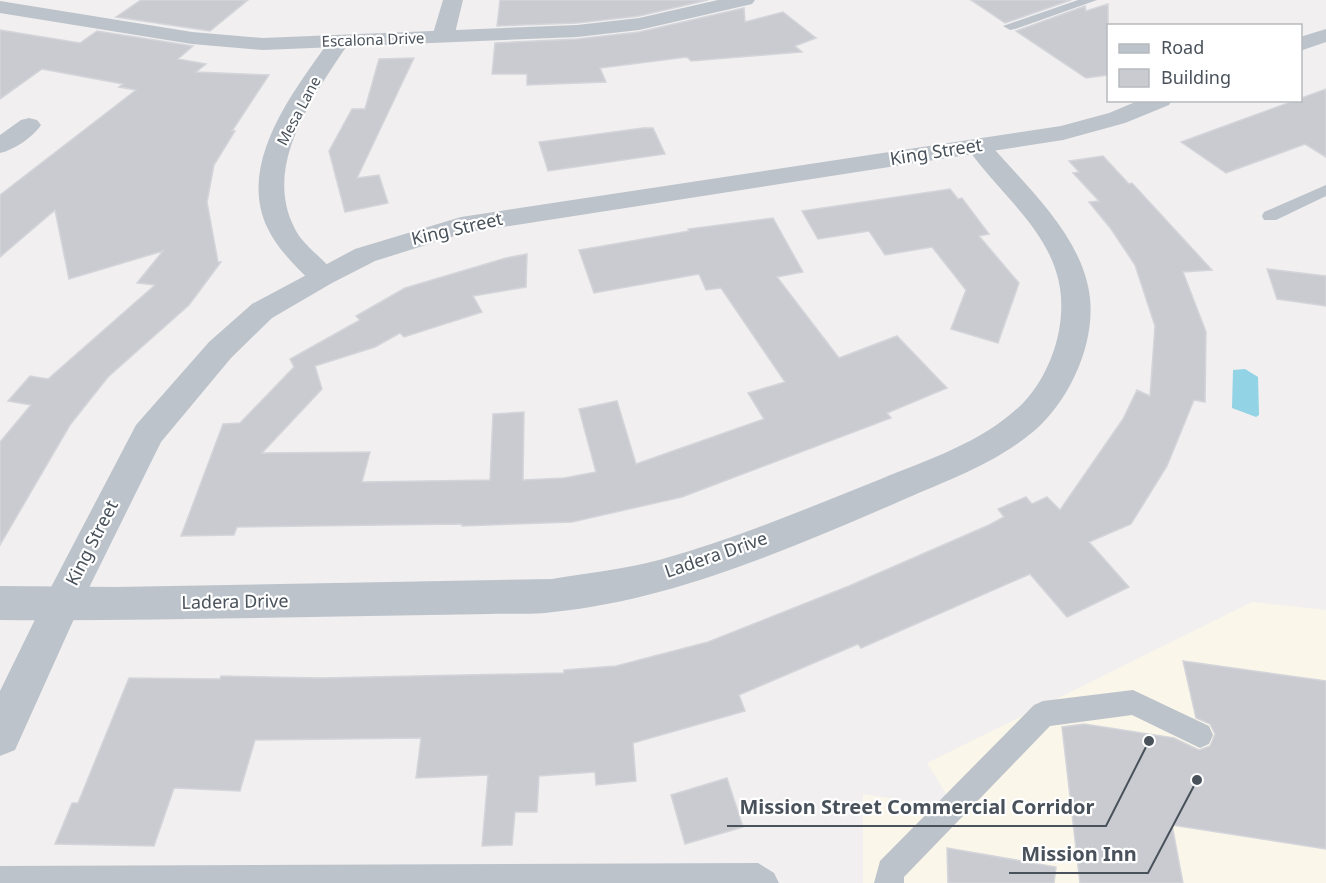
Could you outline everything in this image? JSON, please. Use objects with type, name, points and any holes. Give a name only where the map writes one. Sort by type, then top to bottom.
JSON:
[{"type":"street","points":[[443,37],[453,0]]},
{"type":"street","name":"Escalona Drive","points":[[0,7],[192,38],[263,44],[577,31],[639,24],[745,0]]},
{"type":"street","points":[[1302,44],[1326,35]]},
{"type":"street","name":"Mesa Lane","points":[[322,276],[280,228],[269,196],[272,163],[289,123],[339,41]]},
{"type":"street","name":"King Street","points":[[0,736],[62,603],[148,434],[176,398],[219,350],[262,311],[322,276],[399,242],[489,219],[1063,133],[1117,118],[1156,102]]},
{"type":"street","points":[[0,146],[29,125]]},
{"type":"street","name":"Ladera Drive","points":[[0,603],[552,596],[672,572],[842,510],[956,462],[995,442],[1027,419],[1059,376],[1076,325],[1074,287],[1059,244],[978,146]]},
{"type":"lane","points":[[1010,26],[1091,0]]},
{"type":"lane","points":[[1270,216],[1326,190]]},
{"type":"lane","points":[[890,883],[890,871],[1043,714],[1133,702],[1200,735]]},
{"type":"lane","points":[[0,880],[758,878],[764,883]]},
{"type":"shaded area","points":[[1252,602],[1326,610],[1326,883],[863,883],[863,794],[955,808],[927,763]]},
{"type":"water","points":[[1245,369],[1258,377],[1259,415],[1256,417],[1232,408],[1233,370]]},
{"type":"building","points":[[141,0],[248,0],[210,31],[116,17]]},
{"type":"building","points":[[500,0],[708,0],[639,16],[577,23],[497,26]]},
{"type":"building","points":[[971,0],[1071,0],[1005,23]]},
{"type":"building","points":[[1108,4],[1107,75],[1086,78],[1016,31],[1085,6],[1086,11]]},
{"type":"building","points":[[744,8],[745,22],[783,12],[816,38],[795,46],[802,52],[691,61],[687,57],[600,68],[606,82],[527,85],[527,74],[492,74],[495,43],[577,39],[639,32]]},
{"type":"building","points":[[0,30],[80,43],[97,31],[193,46],[178,59],[206,64],[196,72],[269,75],[232,131],[235,131],[214,165],[207,202],[218,262],[221,262],[189,305],[108,377],[70,425],[0,545],[0,442],[31,405],[8,401],[30,376],[48,379],[155,285],[137,283],[163,251],[69,279],[55,210],[0,257],[0,195],[136,90],[119,87],[123,84],[42,69],[0,99]]},
{"type":"building","points":[[414,58],[357,178],[379,175],[388,203],[345,212],[329,151],[352,109],[365,109],[379,59]]},
{"type":"building","points":[[1326,89],[1326,157],[1305,144],[1226,173],[1181,142],[1290,102],[1302,102],[1302,98]]},
{"type":"building","points":[[653,128],[665,154],[548,171],[539,142]]},
{"type":"building","points":[[1103,156],[1129,184],[1132,183],[1212,270],[1183,272],[1206,332],[1205,402],[1194,400],[1167,466],[1131,524],[1089,542],[1129,587],[1067,617],[1030,574],[861,648],[858,644],[739,695],[745,711],[633,743],[636,781],[596,785],[595,772],[539,776],[537,812],[515,812],[512,845],[482,846],[488,775],[416,778],[421,738],[255,740],[240,791],[174,788],[154,846],[55,844],[72,803],[78,803],[129,678],[220,679],[221,676],[321,678],[564,673],[564,670],[616,666],[708,642],[849,586],[989,525],[1004,517],[998,509],[1026,497],[1032,504],[1047,497],[1060,510],[1123,419],[1137,390],[1150,396],[1155,326],[1135,265],[1111,229],[1089,202],[1099,201],[1073,173],[1079,172],[1069,161]]},
{"type":"building","points":[[950,189],[958,199],[962,198],[989,234],[979,236],[1019,283],[998,343],[951,329],[966,290],[932,247],[885,255],[869,231],[818,239],[802,211]]},
{"type":"building","points":[[773,218],[803,272],[777,277],[839,358],[897,336],[947,388],[887,413],[891,418],[682,497],[572,522],[462,526],[462,524],[237,527],[234,535],[181,536],[223,424],[240,423],[294,367],[290,359],[360,320],[356,316],[405,288],[506,258],[527,254],[526,287],[473,296],[482,312],[404,337],[400,333],[375,347],[315,366],[322,389],[262,453],[370,452],[362,482],[490,480],[493,414],[524,412],[523,480],[564,478],[596,472],[579,409],[617,401],[636,464],[764,419],[748,393],[785,382],[721,288],[706,290],[699,274],[594,293],[579,250],[689,231],[688,229]]},
{"type":"building","points":[[1267,269],[1326,276],[1326,306],[1277,299]]},
{"type":"building","points":[[1183,661],[1326,681],[1326,849],[1172,825],[1183,883],[1080,883],[1062,727],[1084,724],[1174,738],[1199,750],[1210,746],[1215,734],[1210,724],[1196,718]]},
{"type":"building","points":[[727,778],[743,827],[685,844],[671,795]]},
{"type":"building","points":[[947,848],[1056,867],[1054,883],[948,883]]},
{"type":"place","name":"Mission Street Commercial Corridor","points":[[1149,741]]},
{"type":"place","name":"Mission Inn","points":[[1197,780]]}]
